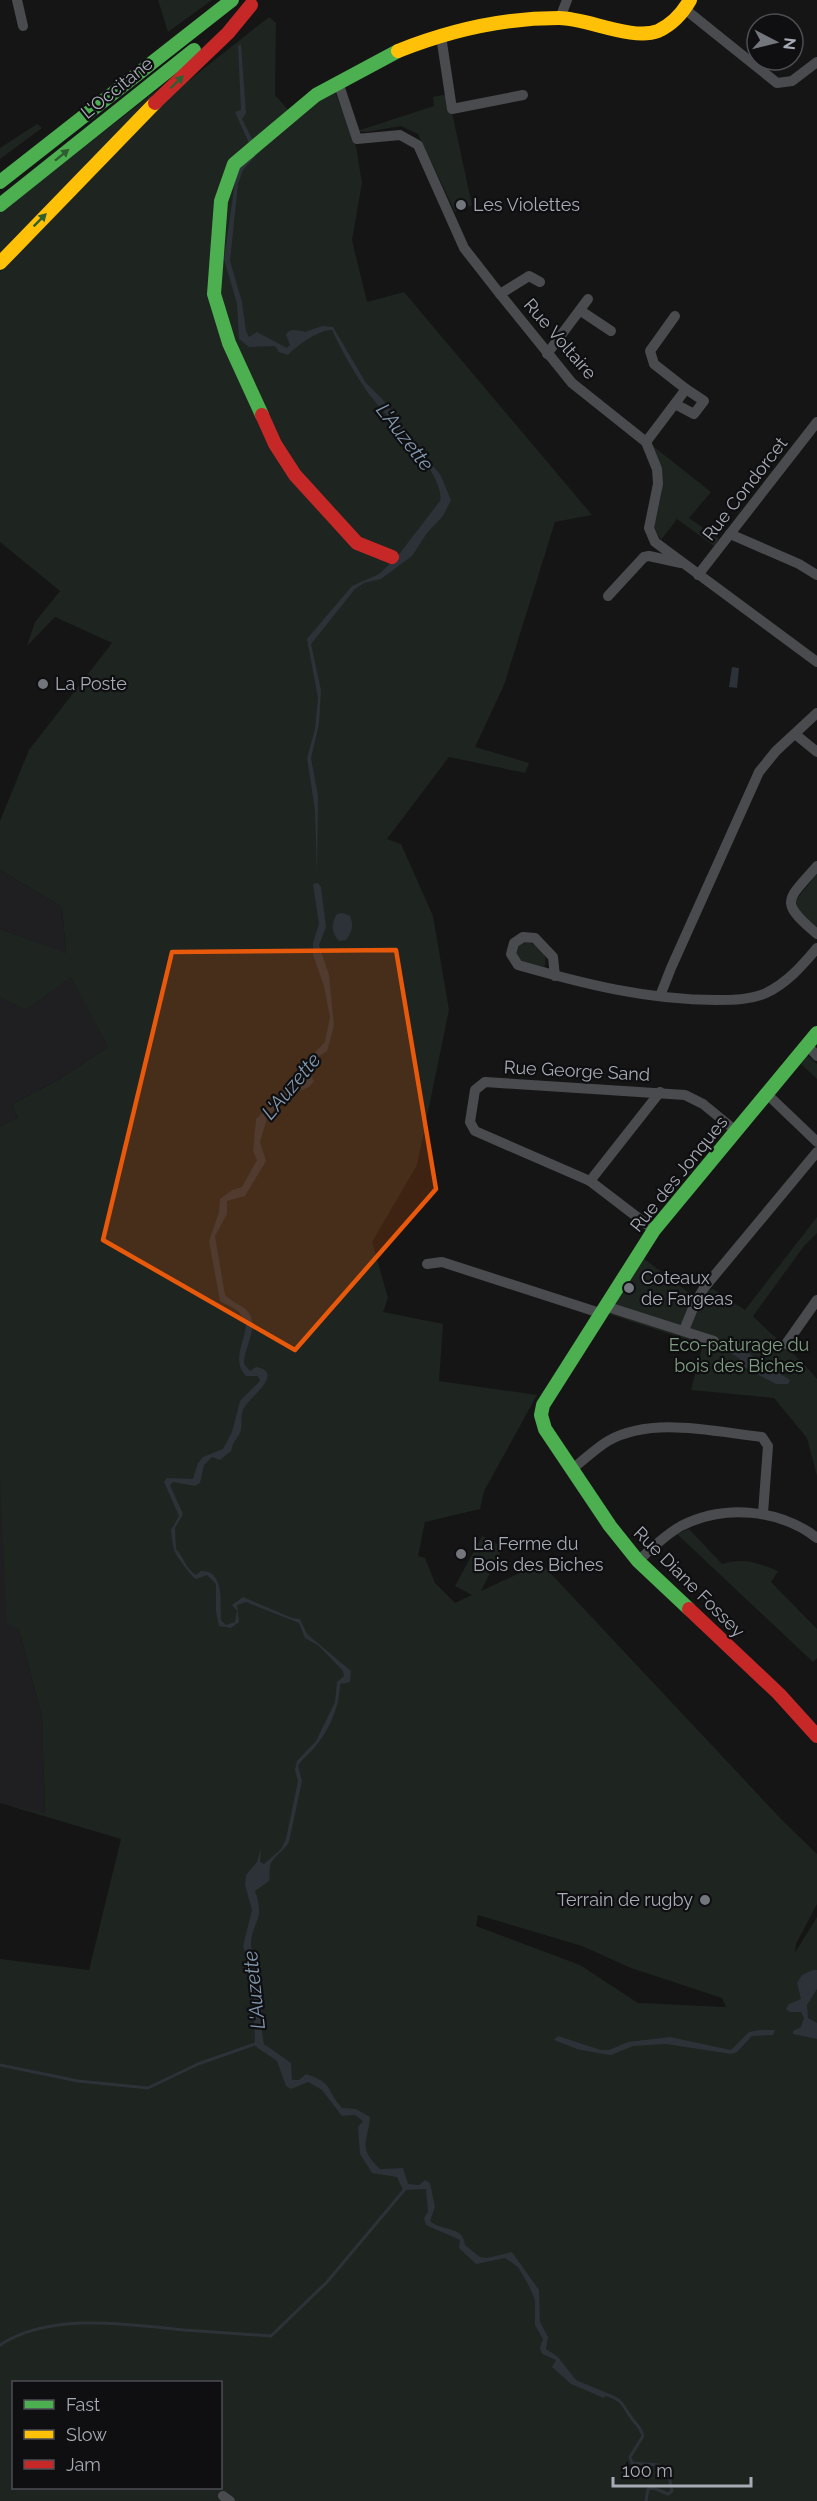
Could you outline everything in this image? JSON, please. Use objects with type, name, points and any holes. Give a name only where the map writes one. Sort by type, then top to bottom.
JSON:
[{"type":"main road","name":"L'Occitane","points":[[0,182],[232,0]]},
{"type":"main road","name":"L'Occitane","points":[[0,205],[254,3]]},
{"type":"main road","points":[[0,263],[156,103],[228,33],[254,3]]},
{"type":"main road","points":[[392,557],[357,543],[295,475],[275,444],[229,343],[214,294],[221,201],[234,164],[316,95],[384,56],[441,36],[521,20],[560,18],[641,33],[668,26],[688,5]]},
{"type":"main road","name":"Rue des Jonques","points":[[580,1346],[654,1230],[736,1131],[812,1050],[817,1033]]},
{"type":"main road","name":"Rue Diane Fossey","points":[[580,1346],[543,1405],[541,1415],[545,1429],[610,1526],[638,1561],[779,1694],[817,1736]]},
{"type":"street","points":[[17,0],[23,26]]},
{"type":"street","points":[[560,18],[567,0]]},
{"type":"street","points":[[688,5],[777,83],[792,81],[817,62]]},
{"type":"street","points":[[441,36],[452,109],[523,95]]},
{"type":"street","name":"Rue Voltaire","points":[[338,82],[357,139],[400,135],[418,145],[464,248],[572,383],[646,442],[657,469],[658,484],[649,528],[655,542],[817,662]]},
{"type":"street","points":[[500,294],[529,276],[540,282]]},
{"type":"street","points":[[547,354],[588,299]]},
{"type":"street","points":[[581,311],[611,331]]},
{"type":"street","points":[[675,316],[650,351],[654,364],[704,401],[694,414],[675,404]]},
{"type":"street","points":[[646,442],[686,389]]},
{"type":"street","name":"Rue Condorcet","points":[[698,575],[817,422]]},
{"type":"street","points":[[730,534],[815,572]]},
{"type":"street","points":[[608,596],[644,557],[649,556],[684,564]]},
{"type":"street","points":[[660,996],[670,968],[759,772],[776,751],[817,713]]},
{"type":"street","points":[[795,734],[817,752]]},
{"type":"street","points":[[817,866],[793,894],[790,906],[794,914],[817,933]]},
{"type":"street","points":[[555,976],[624,992],[692,1000],[743,1000],[764,994],[788,979],[817,948]]},
{"type":"street","name":"Rue George Sand","points":[[654,1230],[590,1181],[475,1131],[470,1122],[475,1090],[485,1082],[685,1095],[703,1104],[736,1131]]},
{"type":"street","points":[[590,1181],[660,1092]]},
{"type":"street","points":[[768,1095],[817,1142]]},
{"type":"street","points":[[684,1330],[704,1288],[817,1152]]},
{"type":"street","points":[[427,1263],[442,1262],[603,1310],[684,1330],[714,1341]]},
{"type":"street","points":[[786,1344],[817,1300]]},
{"type":"street","points":[[572,1469],[609,1441],[640,1429],[687,1429],[762,1437],[768,1446],[763,1513]]},
{"type":"street","points":[[638,1561],[661,1539],[684,1525],[713,1515],[763,1513],[787,1520],[817,1538]]},
{"type":"highlighted area","points":[[396,950],[436,1189],[295,1350],[103,1240],[172,952]]},
{"type":"shaded area","points":[[0,870],[62,907],[66,954],[0,929]]},
{"type":"shaded area","points":[[71,976],[108,1047],[58,1080],[12,1104],[18,1118],[0,1126],[0,997],[26,1010]]},
{"type":"shaded area","points":[[0,1480],[19,1630],[42,1717],[45,1814],[0,1803]]},
{"type":"green space","points":[[158,0],[212,0],[168,32]]},
{"type":"green space","points":[[269,17],[276,23],[275,95],[291,113],[335,92],[356,146],[362,183],[352,240],[367,302],[404,292],[592,515],[555,522],[504,685],[475,747],[529,763],[525,773],[449,757],[387,839],[401,844],[433,916],[449,1010],[417,1165],[372,1242],[388,1298],[383,1312],[443,1324],[439,1381],[537,1395],[484,1491],[480,1509],[425,1522],[418,1556],[425,1558],[435,1583],[455,1603],[472,1595],[455,1586],[482,1536],[503,1547],[481,1591],[541,1563],[782,1820],[817,1854],[817,1904],[796,1944],[795,1953],[817,1917],[817,2501],[0,2501],[0,1959],[89,1970],[121,1839],[0,1803],[45,1813],[42,1717],[19,1630],[7,1623],[0,1480],[0,1126],[18,1118],[12,1104],[58,1080],[108,1047],[71,977],[26,1010],[0,997],[0,929],[66,953],[62,907],[0,870],[0,821],[29,750],[112,643],[55,617],[27,646],[35,622],[60,591],[0,542],[0,272],[159,104]],"holes":[[[478,1915],[582,1946],[631,1968],[722,1998],[726,2007],[638,2003],[580,1965],[476,1926]]]},
{"type":"green space","points":[[171,79],[0,256],[0,213]]},
{"type":"green space","points":[[448,94],[472,205],[455,212],[418,134],[401,126],[366,132],[357,131],[434,106],[433,97]]},
{"type":"green space","points":[[37,124],[42,128],[0,159],[0,148]]},
{"type":"green space","points":[[649,443],[711,492],[689,518],[719,539],[714,546],[677,519],[661,540],[654,527],[662,490]]},
{"type":"green space","points":[[817,874],[817,928],[798,912],[796,900]]},
{"type":"green space","points":[[524,941],[541,950],[545,958],[544,967],[520,962],[515,956],[519,943]]},
{"type":"green space","points":[[807,1055],[817,1064],[817,1079],[801,1064]]},
{"type":"green space","name":"Eco-paturage du bois des Biches","points":[[817,1217],[817,1233],[804,1246],[753,1316],[817,1379],[817,1476],[807,1438],[774,1398],[691,1390],[703,1345],[606,1313],[643,1258],[692,1295],[713,1289],[745,1310]]},
{"type":"green space","points":[[689,1529],[722,1564],[737,1561],[751,1562],[778,1571],[771,1582],[817,1629],[817,1658],[813,1662],[677,1534]]},
{"type":"water","points":[[241,44],[246,113],[242,119],[259,152],[243,170],[238,184],[230,261],[242,302],[246,331],[249,337],[257,332],[287,348],[290,345],[286,335],[290,331],[305,332],[322,326],[333,327],[366,383],[383,400],[441,476],[451,500],[443,516],[427,533],[412,556],[381,579],[364,583],[355,589],[311,644],[321,690],[319,724],[311,758],[318,796],[317,877],[315,810],[307,758],[315,729],[318,698],[307,639],[352,586],[379,574],[397,557],[440,501],[439,489],[423,459],[364,387],[332,330],[315,335],[288,355],[279,352],[275,346],[249,347],[239,339],[237,304],[224,259],[235,182],[239,169],[253,152],[235,112],[241,110],[238,46]]},
{"type":"water","points":[[732,667],[739,668],[737,688],[729,687]]},
{"type":"water","points":[[318,883],[321,887],[326,927],[319,945],[329,975],[334,1026],[327,1051],[315,1059],[308,1071],[314,1081],[309,1087],[287,1096],[267,1118],[260,1142],[266,1161],[245,1196],[227,1201],[227,1214],[215,1236],[225,1295],[244,1308],[252,1320],[244,1364],[250,1371],[256,1367],[264,1370],[267,1380],[244,1408],[240,1432],[231,1451],[220,1460],[212,1457],[204,1465],[200,1483],[195,1486],[173,1482],[170,1485],[183,1514],[175,1528],[176,1549],[196,1575],[201,1571],[209,1572],[218,1582],[221,1597],[221,1620],[226,1625],[235,1622],[237,1611],[232,1605],[243,1597],[292,1618],[300,1619],[307,1634],[351,1671],[350,1682],[340,1684],[336,1709],[329,1726],[298,1766],[302,1781],[289,1842],[271,1863],[269,1881],[255,1891],[259,1915],[251,1944],[261,1988],[264,2044],[291,2063],[292,2080],[299,2080],[306,2074],[315,2078],[326,2084],[342,2108],[356,2109],[370,2117],[366,2144],[368,2155],[380,2169],[403,2168],[408,2184],[419,2185],[425,2180],[430,2183],[435,2207],[430,2221],[460,2234],[465,2245],[480,2257],[487,2258],[512,2252],[539,2290],[540,2322],[548,2337],[546,2349],[558,2357],[576,2380],[607,2393],[604,2398],[571,2384],[552,2367],[556,2360],[542,2354],[540,2348],[543,2339],[535,2325],[535,2300],[518,2267],[505,2258],[476,2264],[459,2248],[460,2240],[426,2225],[424,2218],[428,2212],[426,2189],[403,2190],[397,2177],[372,2173],[360,2154],[358,2127],[363,2121],[355,2115],[342,2116],[322,2090],[308,2082],[291,2089],[286,2086],[277,2061],[255,2046],[253,1983],[243,1946],[252,1910],[245,1885],[246,1875],[257,1862],[261,1848],[260,1862],[264,1864],[281,1849],[286,1839],[298,1781],[295,1770],[297,1761],[316,1741],[335,1702],[337,1682],[344,1676],[343,1671],[319,1646],[305,1638],[299,1623],[246,1602],[237,1605],[239,1622],[231,1628],[219,1626],[216,1611],[216,1584],[207,1575],[196,1579],[174,1550],[171,1530],[179,1516],[164,1482],[167,1478],[193,1479],[198,1463],[203,1457],[223,1449],[232,1432],[240,1401],[260,1381],[258,1376],[246,1376],[241,1370],[239,1356],[246,1321],[237,1310],[220,1301],[209,1241],[219,1212],[220,1199],[232,1190],[242,1187],[257,1160],[253,1151],[256,1119],[325,1042],[330,1017],[324,986],[313,955],[313,943],[319,924],[313,884]]},
{"type":"water","points":[[343,913],[350,916],[352,929],[346,940],[339,941],[334,935],[333,924],[337,914]]},
{"type":"water","points":[[734,1338],[752,1356],[790,1380],[788,1384],[776,1384],[742,1366],[739,1358],[725,1350],[726,1345]]},
{"type":"water","points":[[817,1970],[817,1989],[807,2005],[808,2018],[817,2023],[817,2039],[793,2034],[793,2031],[801,2027],[804,2018],[801,2012],[790,2012],[786,2009],[789,2004],[801,1999],[797,1983],[802,1975]]},
{"type":"water","points":[[775,2030],[773,2035],[752,2036],[737,2052],[731,2054],[666,2044],[633,2046],[611,2055],[577,2049],[554,2040],[558,2036],[601,2050],[609,2050],[628,2042],[670,2037],[731,2050],[749,2032]]},
{"type":"waterway","points":[[0,2065],[78,2081],[148,2088],[198,2064],[258,2043]]},
{"type":"waterway","points":[[0,2345],[42,2328],[90,2323],[271,2336],[327,2282],[405,2189]]},
{"type":"waterway","name":"L'Auzette","points":[[605,2394],[620,2401],[642,2433],[643,2436],[630,2457],[632,2463],[659,2465],[668,2471],[672,2491],[668,2494],[654,2488],[648,2489],[646,2501]]},
{"type":"traffic: fast","points":[[0,182],[232,0]]},
{"type":"traffic: fast","points":[[0,205],[194,50]]},
{"type":"traffic: fast","points":[[262,415],[229,343],[214,294],[221,201],[234,164],[316,95],[398,51]]},
{"type":"traffic: fast","points":[[689,1609],[638,1561],[610,1526],[545,1429],[541,1415],[543,1405],[654,1230],[817,1033]]},
{"type":"traffic: slow","points":[[398,51],[437,37],[518,20],[570,19],[623,31],[647,33],[658,31],[673,22],[690,0]]},
{"type":"traffic: slow","points":[[0,263],[155,103]]},
{"type":"traffic: jam","points":[[155,103],[228,33],[251,5]]},
{"type":"traffic: jam","points":[[262,415],[275,444],[295,475],[357,543],[392,557]]},
{"type":"traffic: jam","points":[[689,1609],[779,1694],[817,1736]]},
{"type":"place","name":"Les Violettes","points":[[461,205]]},
{"type":"place","name":"La Poste","points":[[43,684]]},
{"type":"place","name":"Coteaux de Fargeas","points":[[629,1288]]},
{"type":"place","name":"La Ferme du Bois des Biches","points":[[461,1554]]},
{"type":"place","name":"Terrain de rugby","points":[[705,1900]]}]
